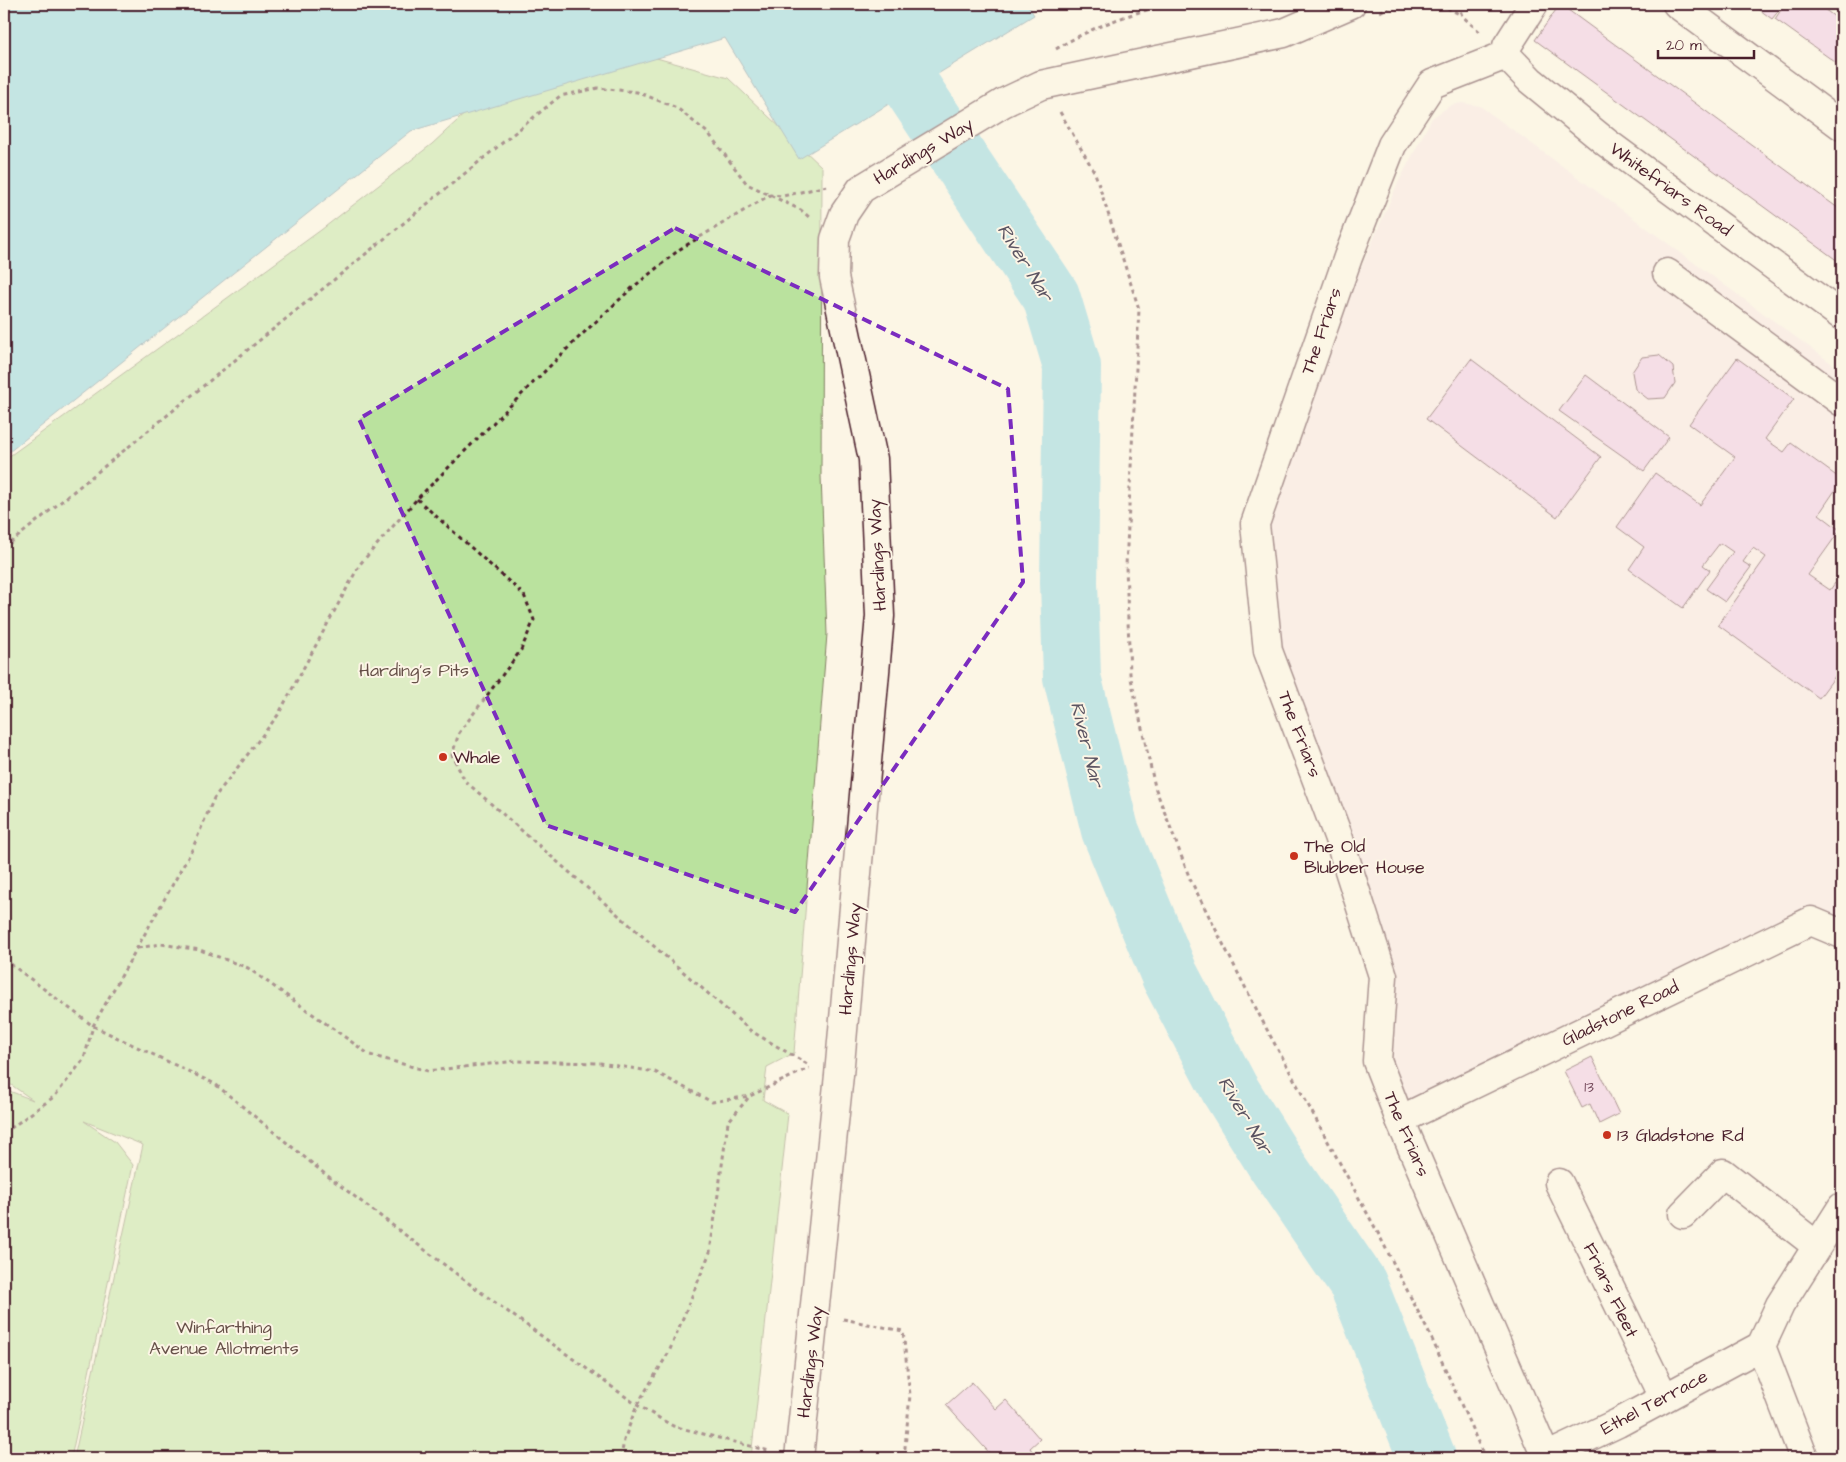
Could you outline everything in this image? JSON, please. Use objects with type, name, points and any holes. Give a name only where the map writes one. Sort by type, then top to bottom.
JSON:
[{"type":"street","name":"Hardings Way","points":[[799,1458],[815,1316],[880,616],[873,459],[834,278],[835,239],[844,214],[861,189],[1003,103],[1049,95],[1284,33],[1351,4]]},
{"type":"street","points":[[1506,55],[1507,46],[1534,4]]},
{"type":"street","points":[[1677,4],[1842,126]]},
{"type":"street","name":"Whitefriars Road","points":[[1506,55],[1530,80],[1607,143],[1842,316]]},
{"type":"street","name":"The Friars","points":[[1506,55],[1432,84],[1392,145],[1348,257],[1255,524],[1268,651],[1338,836],[1383,976],[1377,1061],[1400,1120],[1546,1457]]},
{"type":"street","points":[[1667,274],[1842,402]]},
{"type":"street","name":"Gladstone Road","points":[[1400,1120],[1811,921],[1842,934]]},
{"type":"street","points":[[1683,1214],[1723,1174],[1817,1246]]},
{"type":"street","name":"Friars Fleet","points":[[1559,1183],[1664,1397]]},
{"type":"street","points":[[1804,1458],[1761,1346],[1780,1305],[1842,1207]]},
{"type":"street","name":"Ethel Terrace","points":[[1546,1457],[1618,1423],[1761,1346]]},
{"type":"path","points":[[1049,54],[1079,35],[1135,11],[1170,4]]},
{"type":"path","points":[[1440,4],[1462,16]]},
{"type":"path","points":[[4,548],[560,96],[598,88],[637,92],[676,108],[709,134],[747,184],[801,210],[835,239]]},
{"type":"path","points":[[1049,95],[1095,174],[1139,309],[1127,586],[1130,674],[1155,787],[1190,879],[1264,1026],[1378,1234],[1427,1328],[1485,1458]]},
{"type":"path","points":[[4,1133],[55,1096],[84,1059],[93,1026],[191,852],[214,798],[278,715],[360,564],[417,499],[575,340],[654,268],[680,249],[770,195],[782,196],[830,185],[823,192]]},
{"type":"path","points":[[807,222],[812,210]]},
{"type":"path","points":[[417,499],[524,595],[534,620],[521,650],[458,733],[452,755],[465,781],[751,1031],[812,1067]]},
{"type":"path","points":[[137,948],[161,944],[200,950],[248,968],[370,1055],[428,1072],[516,1060],[600,1062],[655,1072],[712,1102],[750,1096],[812,1067]]},
{"type":"path","points":[[4,959],[93,1026],[215,1084],[325,1174],[637,1405],[673,1426],[771,1451]]},
{"type":"path","points":[[811,1076],[813,1057]]},
{"type":"path","points":[[621,1458],[624,1440],[637,1405],[669,1352],[710,1252],[728,1122],[750,1096]]},
{"type":"path","points":[[815,1316],[852,1320],[903,1332],[910,1395],[904,1458]]},
{"type":"path","points":[[770,1458],[772,1441]]},
{"type":"highlighted area","points":[[675,228],[1008,389],[1023,582],[795,912],[546,825],[359,419]]},
{"type":"shaded area","points":[[1462,103],[1480,106],[1842,371],[1842,934],[1823,929],[1398,1110],[1375,962],[1275,667],[1266,516],[1332,335],[1397,185],[1432,118],[1451,105]]},
{"type":"green space","name":"Harding's Pits","points":[[624,49],[728,78],[822,167],[821,476],[827,634],[794,1053],[767,1067],[763,1100],[788,1114],[751,1458],[74,1458],[143,1145],[84,1121],[115,1142],[133,1165],[71,1458],[4,1458],[4,1089],[33,1100],[4,1080],[4,460],[321,230],[432,144],[509,73]]},
{"type":"water","points":[[4,4],[1027,4],[1034,15],[799,159],[725,38],[411,131],[4,456]]},
{"type":"building","points":[[1560,4],[1842,211],[1842,264],[1535,40]]},
{"type":"building","points":[[1752,4],[1784,4],[1772,19]]},
{"type":"building","points":[[1785,4],[1817,4],[1842,22],[1842,67],[1775,19]]},
{"type":"building","points":[[1659,355],[1673,367],[1675,383],[1665,398],[1648,399],[1635,389],[1632,372],[1642,357]]},
{"type":"building","points":[[1737,358],[1794,399],[1765,439],[1784,452],[1791,443],[1842,480],[1819,514],[1840,530],[1808,575],[1830,590],[1835,583],[1842,589],[1842,667],[1819,698],[1718,625],[1766,557],[1753,548],[1743,562],[1751,567],[1725,602],[1706,589],[1733,552],[1720,543],[1703,565],[1710,570],[1683,608],[1629,569],[1644,547],[1617,527],[1655,473],[1700,505],[1735,457],[1689,424]]},
{"type":"building","points":[[1471,359],[1601,457],[1557,517],[1426,419]]},
{"type":"building","points":[[1586,375],[1669,437],[1644,471],[1559,411]]},
{"type":"building","points":[[1592,1057],[1619,1114],[1599,1124],[1590,1104],[1582,1108],[1564,1071]]},
{"type":"building","points":[[972,1382],[996,1409],[1006,1400],[1040,1439],[1030,1448],[1037,1458],[994,1458],[946,1405]]},
{"type":"waterway","name":"River Nar","points":[[876,4],[913,89],[1051,296],[1072,366],[1069,582],[1072,677],[1110,830],[1170,976],[1230,1090],[1276,1164],[1358,1284],[1427,1458]]},
{"type":"place","name":"Whale","points":[[443,757]]},
{"type":"place","name":"The Old Blubber House","points":[[1294,856]]},
{"type":"place","name":"13 Gladstone Rd","points":[[1607,1135]]},
{"type":"park label","name":"Winfarthing Avenue Allotments","points":[[224,1337]]}]
